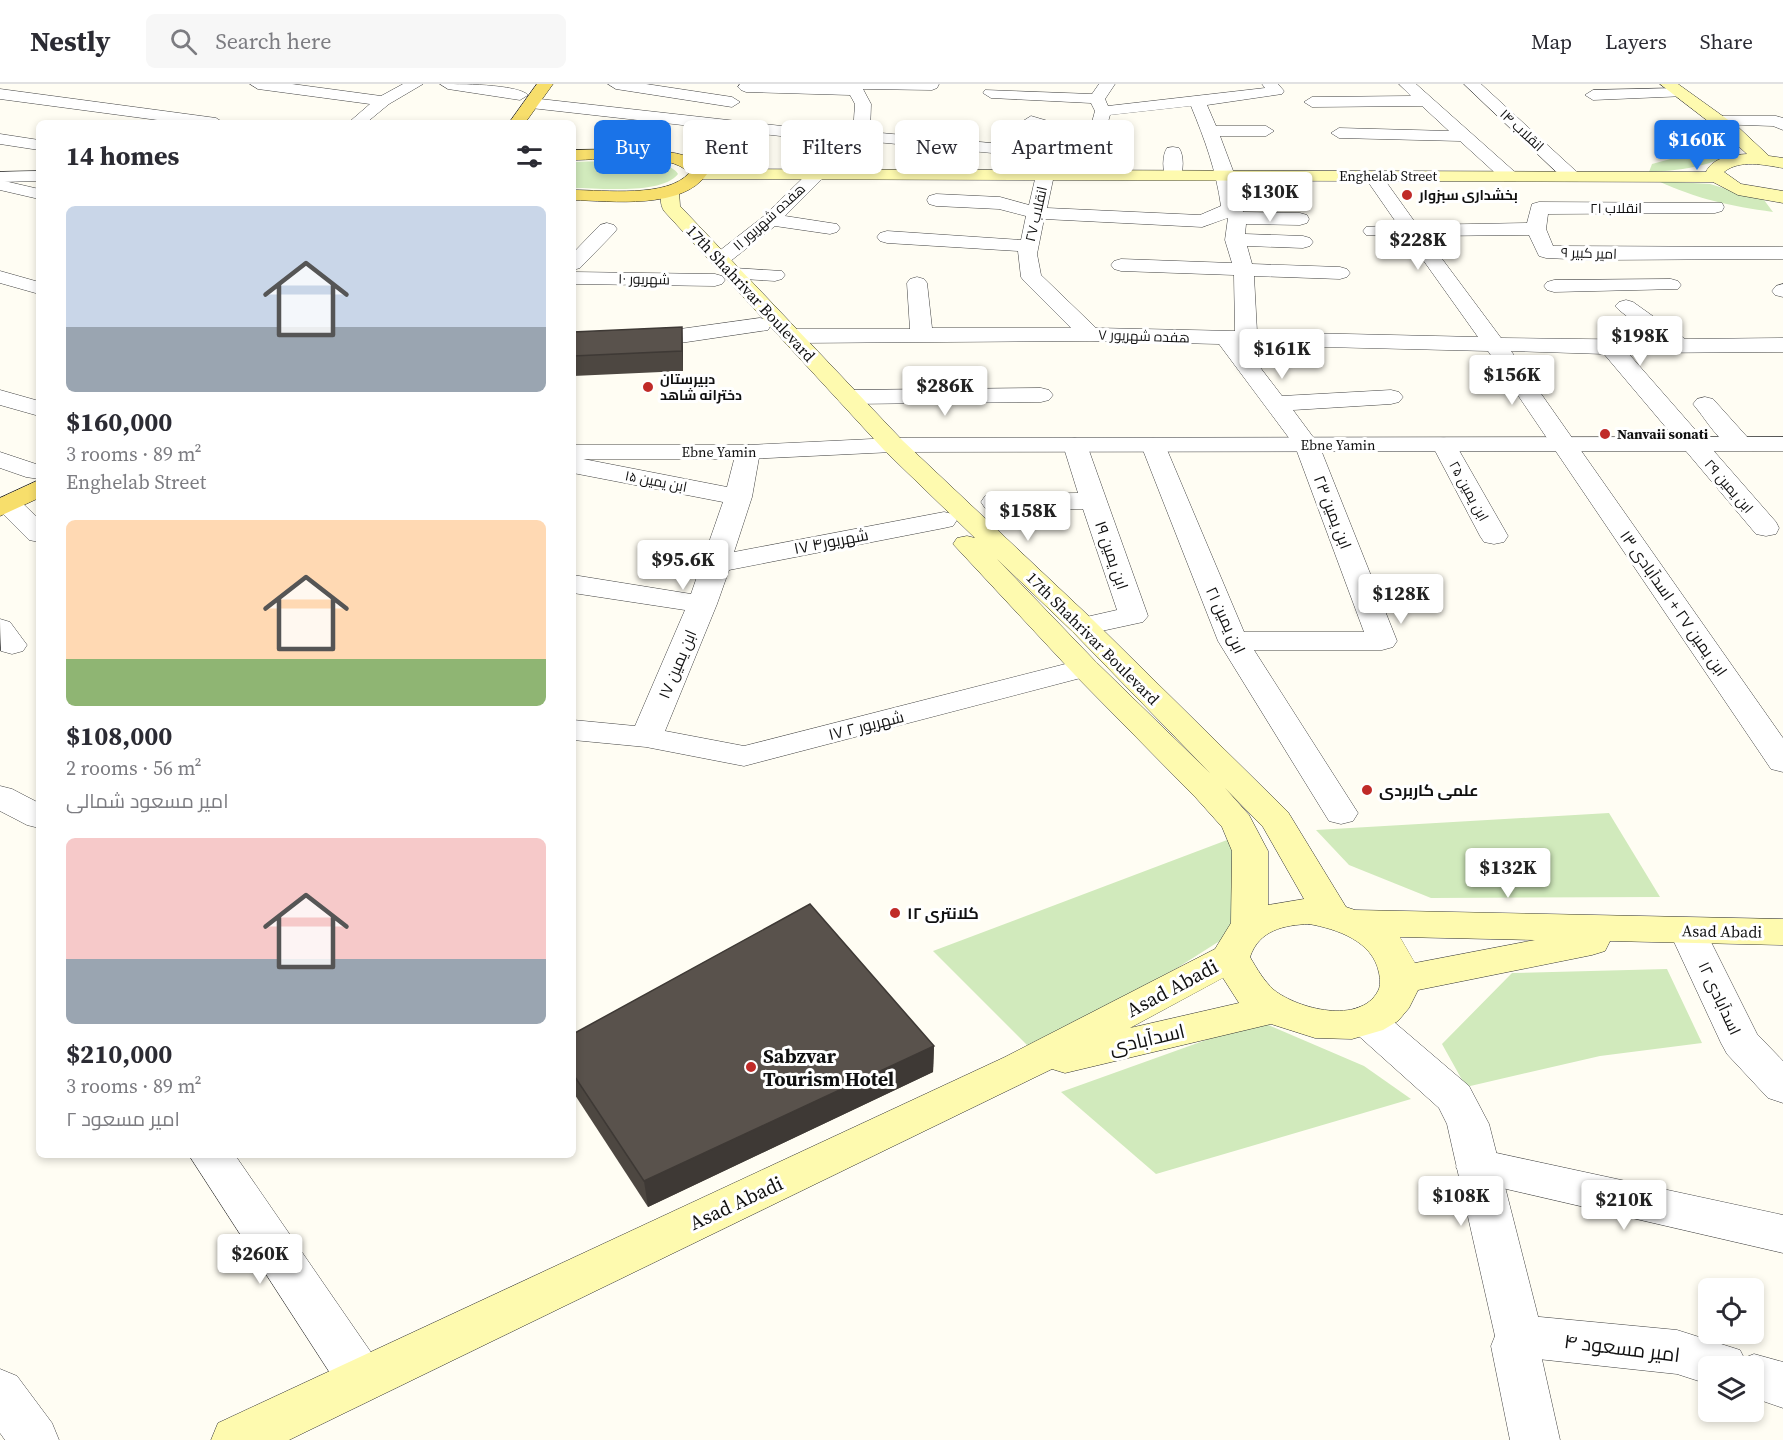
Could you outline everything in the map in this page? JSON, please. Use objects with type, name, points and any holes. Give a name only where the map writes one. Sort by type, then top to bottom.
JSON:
[{"type":"main road","points":[[503,120],[526,94],[545,84]]},
{"type":"main road","points":[[1674,88],[1705,110],[1765,160]]},
{"type":"main road","points":[[518,120],[526,94]]},
{"type":"main road","points":[[576,155],[671,157],[683,162]]},
{"type":"main road","points":[[1783,163],[1765,160],[1729,162],[1718,166],[1714,171],[1717,177],[1746,191],[1776,196],[1783,215]]},
{"type":"main road","points":[[576,195],[635,195],[670,191],[693,182],[698,174]]},
{"type":"main road","name":"Enghelab Street","points":[[817,174],[1717,177]]},
{"type":"main road","name":"17th Shahrivar Boulevard","points":[[670,191],[671,207],[723,271],[760,325],[865,445],[944,520],[1085,668],[1208,790],[1237,823],[1251,851],[1240,942]]},
{"type":"main road","name":"17th Shahrivar Boulevard","points":[[635,195],[658,212],[793,336],[894,445],[1083,626],[1276,820],[1343,919]]},
{"type":"main road","points":[[3,500],[36,477]]},
{"type":"main road","points":[[1309,911],[1343,919],[1373,934],[1388,948],[1397,964],[1400,980],[1396,997],[1384,1011],[1366,1020],[1342,1025],[1315,1024],[1288,1017],[1248,988],[1240,942],[1266,917],[1286,912],[1309,911]]},
{"type":"main road","name":"Asad Abadi","points":[[1343,919],[1783,932]]},
{"type":"main road","name":"Asad Abadi","points":[[1400,980],[1674,930]]},
{"type":"main road","name":"Asad Abadi","points":[[236,1440],[1019,1068],[1240,942]]},
{"type":"main road","name":"اسدآبادی","points":[[1019,1068],[1274,1009]]},
{"type":"street","points":[[258,84],[383,101]]},
{"type":"street","points":[[360,120],[383,101],[415,84]]},
{"type":"street","points":[[448,84],[688,120]]},
{"type":"street","points":[[616,84],[732,102]]},
{"type":"street","points":[[1098,120],[1107,84]]},
{"type":"street","points":[[991,93],[1100,105],[1247,101],[1276,91],[1270,84]]},
{"type":"street","points":[[1407,84],[1509,177]]},
{"type":"street","name":"انقلاب ۱۴","points":[[1472,84],[1572,177]]},
{"type":"street","points":[[716,120],[747,85],[860,94],[932,86]]},
{"type":"street","points":[[1593,94],[1674,88]]},
{"type":"street","points":[[0,94],[194,120]]},
{"type":"street","points":[[859,120],[860,94]]},
{"type":"street","points":[[1197,101],[1219,152],[1226,176],[1234,213],[1235,240],[1244,271],[1236,339],[1274,404],[1307,445]]},
{"type":"street","points":[[1312,102],[1428,101]]},
{"type":"street","points":[[1674,111],[1705,110]]},
{"type":"street","points":[[1505,115],[1533,117]]},
{"type":"street","points":[[1720,122],[1781,122]]},
{"type":"street","points":[[1209,130],[1266,131]]},
{"type":"street","points":[[1339,133],[1469,140]]},
{"type":"street","points":[[0,139],[36,145]]},
{"type":"street","points":[[883,140],[991,149]]},
{"type":"street","points":[[1173,152],[1173,175]]},
{"type":"street","points":[[1219,152],[1241,152]]},
{"type":"street","name":"هفده شهریور ۱۱","points":[[723,271],[817,174]]},
{"type":"street","points":[[925,221],[948,175]]},
{"type":"street","name":"انقلاب ۲۷","points":[[1045,175],[1028,246],[1031,277],[1090,334]]},
{"type":"street","points":[[0,177],[36,176]]},
{"type":"street","name":"ابن یمین ۲۷ + اسدآبادی ۱۳","points":[[1373,176],[1409,230],[1446,276],[1495,345],[1783,762]]},
{"type":"street","points":[[0,185],[36,193]]},
{"type":"street","points":[[936,200],[1000,203],[1036,213],[1202,221],[1234,213],[1300,219]]},
{"type":"street","name":"انقلاب ۲۱","points":[[1536,229],[1539,208],[1715,207]]},
{"type":"street","points":[[771,220],[830,228]]},
{"type":"street","points":[[576,261],[608,229]]},
{"type":"street","points":[[1373,231],[1536,229]]},
{"type":"street","name":"امیر کبیر ۹","points":[[1536,229],[1546,252],[1591,254],[1783,253]]},
{"type":"street","points":[[887,237],[1028,246]]},
{"type":"street","points":[[1235,240],[1303,242]]},
{"type":"street","points":[[1591,254],[1624,296],[1681,346]]},
{"type":"street","points":[[1121,265],[1340,273]]},
{"type":"street","name":"شهریور ۱۰","points":[[576,278],[723,271],[775,275]]},
{"type":"street","points":[[5,280],[36,287]]},
{"type":"street","points":[[917,283],[922,335]]},
{"type":"street","points":[[1554,286],[1624,296],[1671,285]]},
{"type":"street","points":[[576,341],[680,336],[760,325]]},
{"type":"street","name":"هفده شهریور ۷","points":[[793,336],[1090,334],[1610,347],[1783,345]]},
{"type":"street","name":"ابن یمین ۲۹","points":[[1610,347],[1766,528]]},
{"type":"street","points":[[848,397],[1041,396]]},
{"type":"street","points":[[0,397],[36,408]]},
{"type":"street","points":[[1274,404],[1391,398]]},
{"type":"street","points":[[1705,404],[1740,444]]},
{"type":"street","name":"Ebne Yamin","points":[[576,452],[748,452],[865,445],[1783,444]]},
{"type":"street","name":"ابن یمین ۱۹","points":[[1075,445],[1133,616],[1083,626]]},
{"type":"street","name":"ابن یمین ۲۱","points":[[1153,445],[1233,641],[1341,813]]},
{"type":"street","name":"ابن یمین ۲۳","points":[[1233,641],[1382,641],[1307,445]]},
{"type":"street","name":"ابن یمین ۲۵","points":[[1444,445],[1494,536]]},
{"type":"street","name":"ابن یمین ۱۷","points":[[646,737],[719,562],[739,496],[748,452]]},
{"type":"street","points":[[0,460],[36,475]]},
{"type":"street","name":"ابن یمین ۱۵","points":[[576,466],[739,496]]},
{"type":"street","points":[[3,500],[36,531]]},
{"type":"street","points":[[994,502],[1093,501]]},
{"type":"street","name":"۱۷ شهریور۴","points":[[719,562],[944,520]]},
{"type":"street","points":[[576,584],[703,604]]},
{"type":"street","name":"۱۷ شهریور ۲","points":[[576,729],[646,737],[744,756],[1085,668]]},
{"type":"street","points":[[0,797],[36,815]]},
{"type":"street","name":"اسدآبادی ۱۲","points":[[1674,930],[1741,1043],[1783,1087]]},
{"type":"street","points":[[1366,1020],[1454,1097],[1468,1124],[1519,1336],[1515,1346],[1535,1440]]},
{"type":"street","points":[[213,1158],[362,1380]]},
{"type":"street","points":[[1479,1167],[1783,1234]]},
{"type":"street","name":"امیر مسعود ۴","points":[[1519,1336],[1677,1352],[1698,1358]]},
{"type":"street","points":[[1764,1379],[1783,1385]]},
{"type":"street","points":[[0,1392],[34,1440]]},
{"type":"green space","points":[[1733,142],[1736,148],[1718,160],[1707,164],[1649,172],[1652,164]]},
{"type":"green space","points":[[594,161],[594,174],[671,174],[671,168],[678,174],[670,181],[658,185],[629,189],[576,188],[576,162]]},
{"type":"green space","points":[[1658,181],[1710,184],[1764,200],[1773,212],[1714,201],[1686,193]]},
{"type":"green space","points":[[1609,813],[1660,897],[1431,898],[1349,865],[1316,830]]},
{"type":"green space","points":[[1235,837],[1237,930],[1177,968],[1029,1047],[933,951]]},
{"type":"green space","points":[[1667,969],[1702,1043],[1600,1056],[1466,1087],[1442,1044],[1512,973]]},
{"type":"green space","points":[[1259,1021],[1364,1066],[1411,1099],[1156,1174],[1061,1092]]},
{"type":"building","points":[[682,327],[682,351],[576,356],[576,332]]},
{"type":"building","name":"Sabzvar Tourism Hotel","points":[[810,904],[934,1046],[644,1181],[576,1079],[576,1032]]},
{"type":"place","name":"بخشداری سبزوار","points":[[1407,195]]},
{"type":"place","name":"دبیرستان دخترانه شاهد","points":[[648,387]]},
{"type":"place","name":"Nanvaii sonati","points":[[1605,434]]},
{"type":"place","name":"علمی کاربردی","points":[[1367,790]]},
{"type":"place","name":"کلانتری ۱۲","points":[[895,913]]},
{"type":"place","name":"Sabzvar Tourism Hotel","points":[[751,1067]]}]
